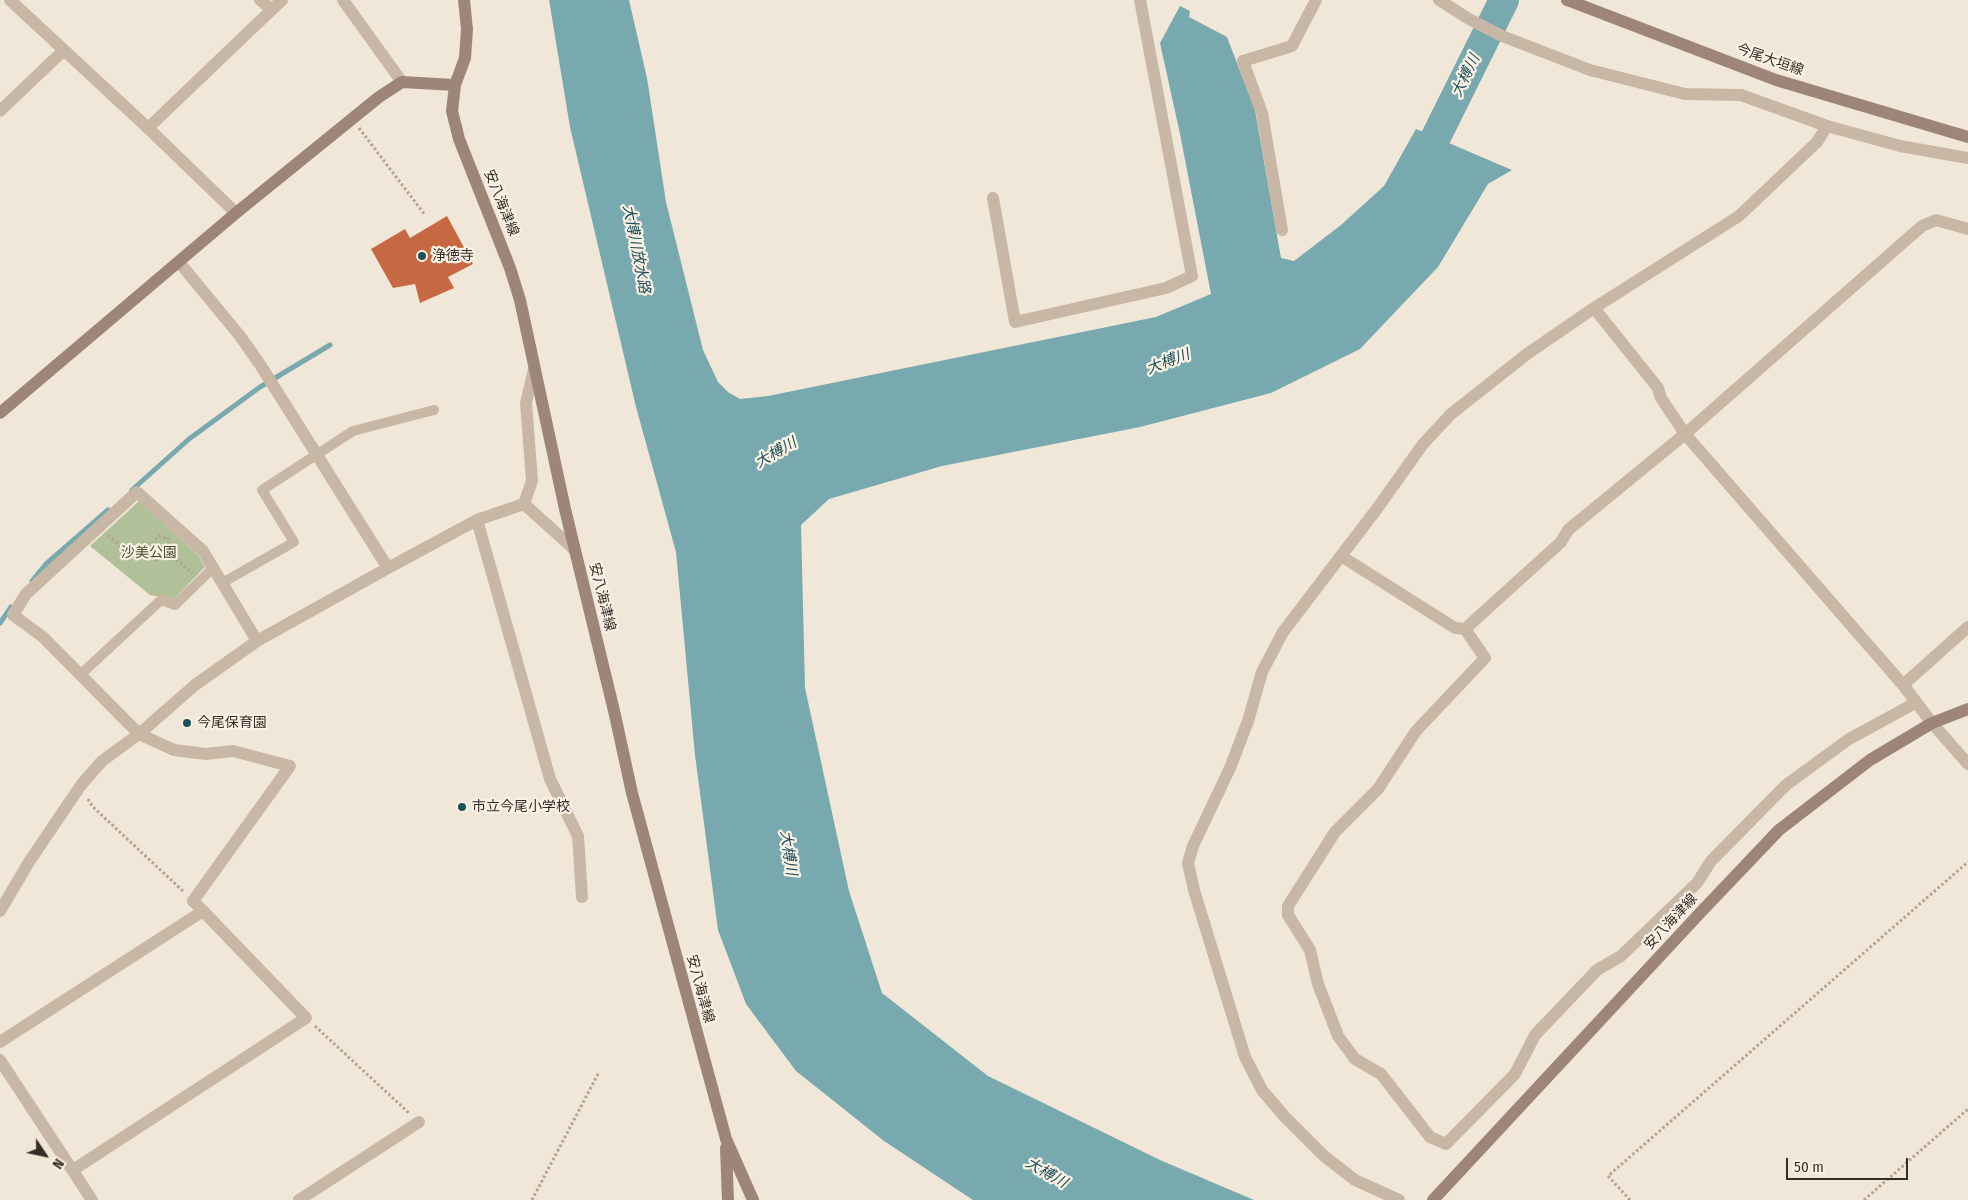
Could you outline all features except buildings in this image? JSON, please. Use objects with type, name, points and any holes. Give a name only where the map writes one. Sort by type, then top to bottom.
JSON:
[{"type":"main road","name":"安八海津線","points":[[464,0],[467,29],[465,58],[455,85],[452,111],[459,139],[510,268],[520,300],[574,549],[632,793],[726,1139],[753,1200]]},
{"type":"main road","name":"今尾大垣線","points":[[1567,0],[1776,80],[1968,137]]},
{"type":"main road","points":[[0,413],[236,213],[379,97],[402,82],[455,85]]},
{"type":"main road","name":"安八海津線","points":[[1433,1200],[1779,830],[1870,760],[1932,723],[1968,709]]},
{"type":"main road","points":[[726,1139],[728,1200]]},
{"type":"street","points":[[10,0],[148,128],[236,213]]},
{"type":"street","points":[[260,0],[272,10]]},
{"type":"street","points":[[148,128],[282,0]]},
{"type":"street","points":[[343,0],[402,82]]},
{"type":"street","points":[[993,198],[1015,322],[1166,288],[1192,276],[1140,0]]},
{"type":"street","points":[[1282,230],[1262,113],[1243,61],[1292,46],[1316,0]]},
{"type":"street","points":[[1439,0],[1496,33],[1590,70],[1686,94],[1741,95],[1827,126],[1900,146],[1968,158]]},
{"type":"street","points":[[0,111],[64,50]]},
{"type":"street","points":[[1399,1200],[1355,1180],[1324,1156],[1285,1117],[1262,1090],[1245,1058],[1194,890],[1188,863],[1193,846],[1230,768],[1248,721],[1262,672],[1284,632],[1423,444],[1451,414],[1527,354],[1594,308],[1739,216],[1817,142],[1827,126]]},
{"type":"street","points":[[1341,556],[1455,628],[1465,629],[1561,542],[1568,530],[1685,434],[1922,226],[1936,220],[1968,229]]},
{"type":"street","points":[[179,262],[240,336],[262,366],[388,568]]},
{"type":"street","points":[[1594,308],[1658,388],[1661,398],[1685,434],[1903,685],[1932,723],[1968,764]]},
{"type":"street","points":[[524,504],[532,482],[526,403],[534,369]]},
{"type":"street","points":[[73,1170],[306,1018],[193,901],[290,766],[233,751],[206,754],[174,750],[139,734],[43,637],[6,615],[26,594],[137,492],[203,552],[257,641]]},
{"type":"street","points":[[0,911],[29,862],[81,785],[102,761],[139,734],[195,685],[257,641],[388,568],[477,520],[524,504]]},
{"type":"street","points":[[524,504],[574,549]]},
{"type":"street","points":[[477,520],[550,779],[578,836],[582,897]]},
{"type":"street","points":[[1903,685],[1968,627]]},
{"type":"street","points":[[1465,629],[1486,658],[1416,731],[1378,789],[1335,832],[1288,906],[1288,915],[1310,950],[1318,984],[1338,1036],[1355,1058],[1381,1074],[1430,1136],[1446,1144],[1515,1074],[1535,1034],[1597,970],[1621,956],[1697,883],[1711,861],[1786,785],[1849,739],[1915,702]]},
{"type":"street","points":[[0,1042],[203,911]]},
{"type":"street","points":[[0,1060],[92,1200]]},
{"type":"street","points":[[299,1200],[419,1122]]},
{"type":"lane","points":[[222,583],[294,542],[262,490],[353,431],[434,410]]},
{"type":"lane","points":[[80,674],[161,600],[174,605],[213,568]]},
{"type":"path","points":[[352,119],[425,215]]},
{"type":"path","points":[[166,539],[176,527]]},
{"type":"path","points":[[98,528],[122,546],[145,551],[155,560],[171,555]]},
{"type":"path","points":[[145,551],[159,536],[166,539],[171,555],[200,581]]},
{"type":"path","points":[[81,785],[94,808],[193,901]]},
{"type":"path","points":[[1630,1200],[1608,1176],[1968,862]]},
{"type":"path","points":[[306,1018],[419,1122]]},
{"type":"path","points":[[532,1200],[599,1072]]},
{"type":"path","points":[[1864,1200],[1968,1108]]},
{"type":"green space","name":"沙美公園","points":[[139,501],[198,555],[205,567],[174,599],[150,595],[90,546]]},
{"type":"water","name":"大博川放水路","points":[[549,0],[629,0],[647,78],[666,202],[703,350],[718,382],[728,392],[740,399],[768,396],[1156,317],[1211,294],[1160,43],[1180,6],[1190,11],[1189,17],[1227,37],[1255,110],[1281,258],[1294,261],[1341,225],[1384,186],[1416,129],[1512,170],[1488,184],[1438,267],[1360,349],[1271,393],[1140,427],[942,466],[829,499],[801,525],[805,688],[849,891],[882,993],[988,1076],[1160,1160],[1254,1200],[973,1200],[884,1141],[796,1071],[746,1004],[718,930],[695,755],[676,552],[636,407],[570,127]]},
{"type":"waterway","name":"大榑川","points":[[1418,173],[1504,0]]},
{"type":"waterway","points":[[132,490],[189,439],[260,387],[330,345]]},
{"type":"waterway","points":[[32,581],[46,564],[108,510]]},
{"type":"waterway","points":[[0,623],[11,607]]},
{"type":"place","name":"浄徳寺","points":[[422,256]]},
{"type":"place","name":"今尾保育園","points":[[187,723]]},
{"type":"place","name":"市立今尾小学校","points":[[462,807]]}]
